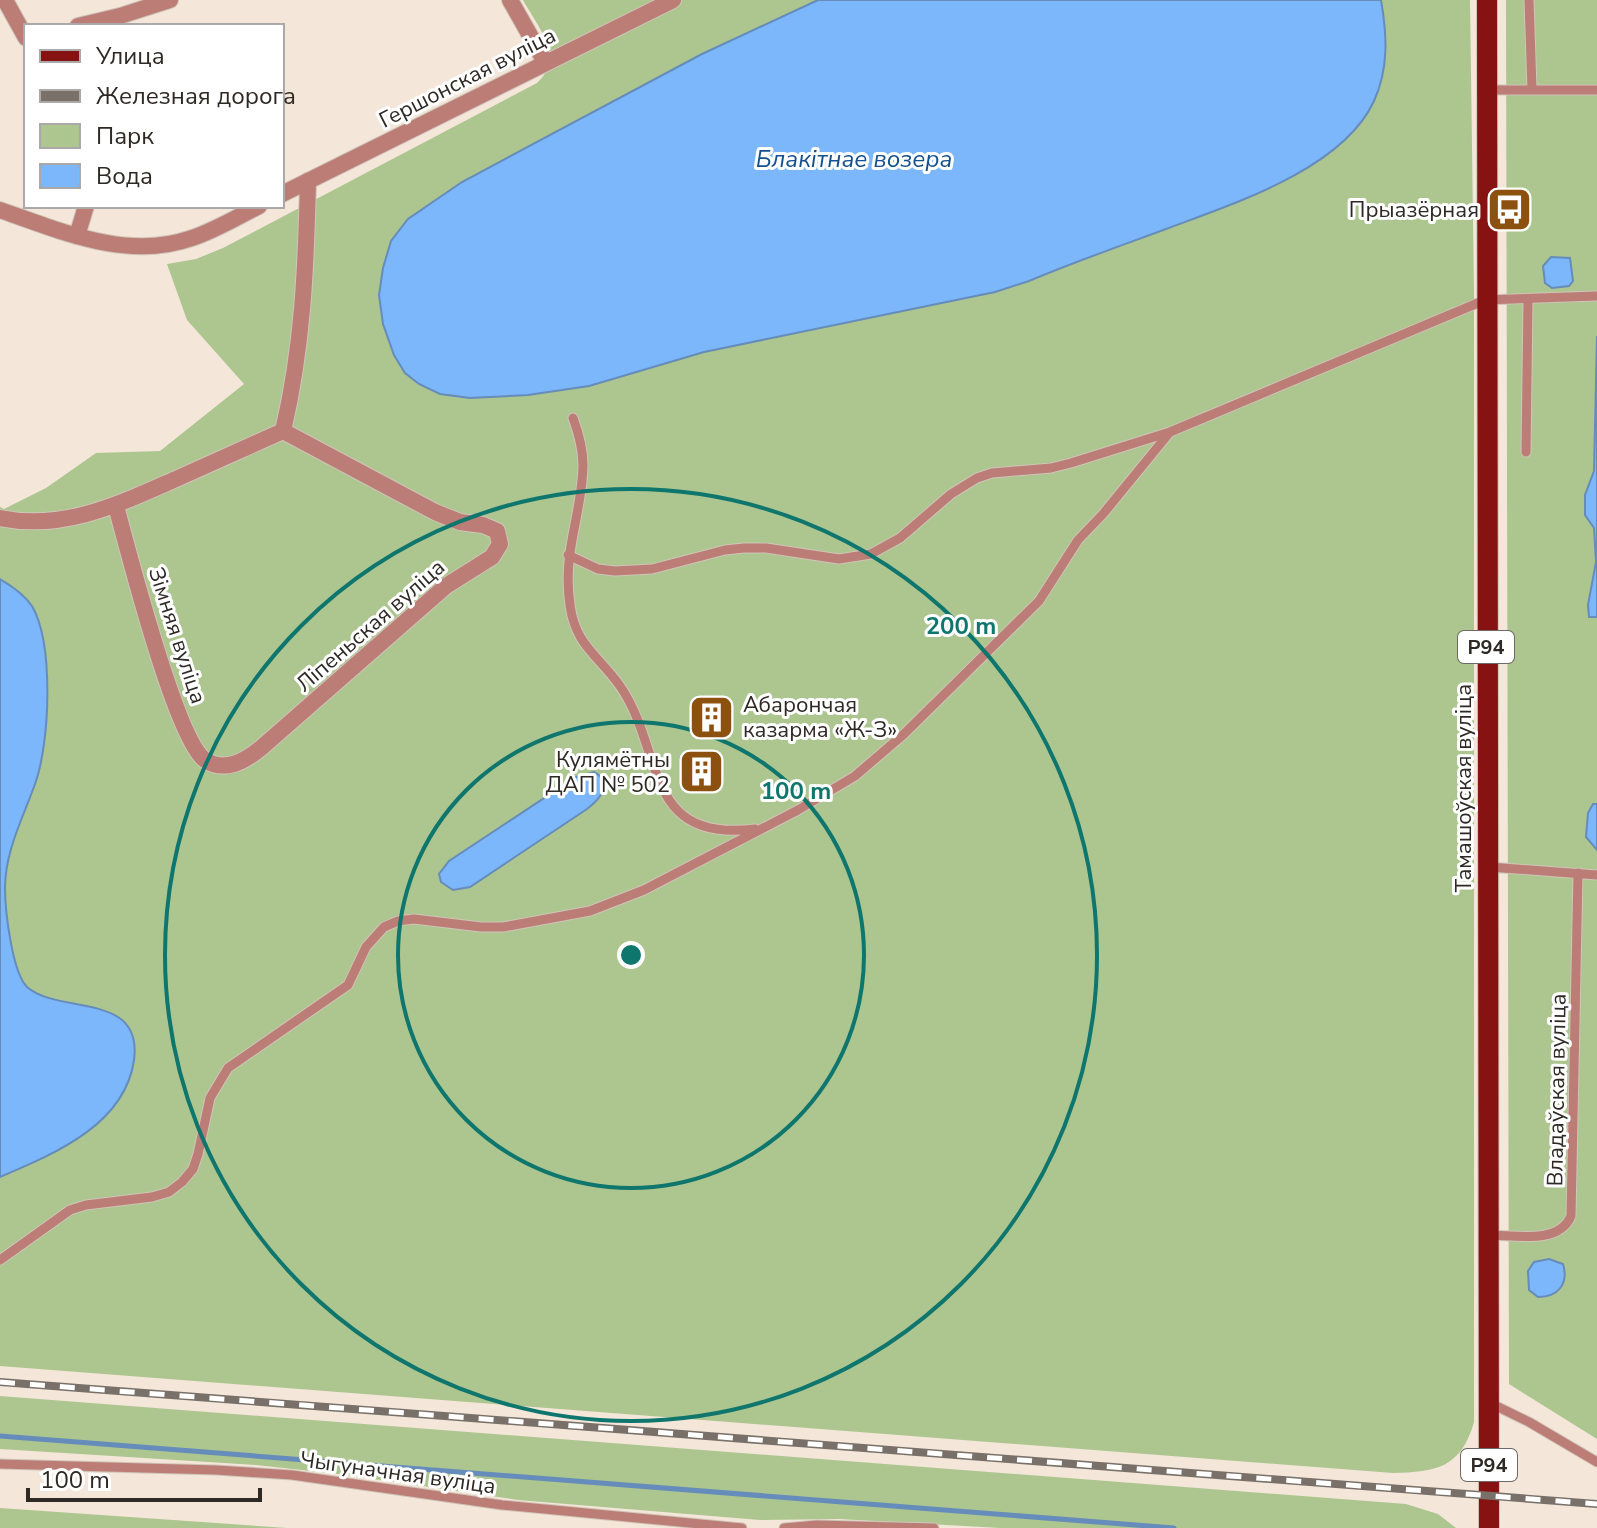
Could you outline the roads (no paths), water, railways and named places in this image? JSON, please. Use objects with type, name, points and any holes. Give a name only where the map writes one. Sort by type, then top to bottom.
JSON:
[{"type":"main road","name":"Тамашоўская вуліца","points":[[1487,0],[1489,1528]]},
{"type":"street","points":[[5,0],[24,34]]},
{"type":"street","points":[[85,24],[170,0]]},
{"type":"street","points":[[510,0],[545,62]]},
{"type":"street","name":"Гершонская вуліца","points":[[284,193],[673,0]]},
{"type":"street","points":[[0,518],[42,523],[66,520],[116,506],[283,431],[302,324],[308,181]]},
{"type":"street","points":[[77,236],[85,208]]},
{"type":"street","points":[[0,210],[77,236],[123,246],[168,244],[212,230],[255,208]]},
{"type":"street","name":"Ліпеньская вуліца","points":[[217,765],[240,763],[250,757],[446,586],[492,557],[500,544],[497,531],[491,527],[460,522],[435,512],[283,431]]},
{"type":"street","name":"Зімняя вуліца","points":[[116,506],[159,654],[186,732],[204,759],[217,765]]},
{"type":"lane","points":[[1529,0],[1532,89]]},
{"type":"lane","points":[[1488,90],[1597,90]]},
{"type":"lane","points":[[568,555],[598,569],[615,571],[663,567],[744,548],[766,548],[820,558],[855,558],[871,554],[892,542],[951,494],[977,478],[992,473],[1051,468],[1170,432],[1485,300],[1597,296]]},
{"type":"lane","points":[[1526,452],[1528,299]]},
{"type":"lane","points":[[573,418],[582,443],[583,466],[568,555],[570,608],[575,630],[586,649],[620,686],[632,707],[658,783],[683,816],[698,825],[717,830],[762,828]]},
{"type":"lane","points":[[0,1260],[70,1210],[86,1205],[152,1197],[169,1192],[182,1182],[193,1169],[198,1154],[210,1098],[228,1068],[348,985],[366,947],[384,927],[414,919],[503,927],[590,911],[644,890],[827,794],[855,776],[904,734],[1039,601],[1078,540],[1170,432]]},
{"type":"lane","points":[[1487,867],[1597,875]]},
{"type":"lane","name":"Владаўская вуліца","points":[[1488,1235],[1555,1234],[1568,1224],[1571,1216],[1578,873]]},
{"type":"lane","points":[[1488,1402],[1597,1462]]},
{"type":"lane","name":"Чыгуначная вуліца","points":[[0,1464],[292,1475],[502,1505],[742,1528]]},
{"type":"lane","points":[[784,1528],[830,1525],[934,1528]]},
{"type":"water","name":"Блакітнае возера","points":[[818,0],[1381,0],[1385,26],[1384,64],[1379,89],[1359,125],[1337,147],[1283,182],[1222,208],[995,292],[704,352],[589,386],[528,395],[470,398],[440,394],[405,373],[394,355],[383,324],[379,295],[391,241],[408,219],[462,182],[702,54]]},
{"type":"water","points":[[1551,257],[1570,258],[1573,281],[1569,286],[1552,288],[1545,283],[1543,266]]},
{"type":"water","points":[[1597,336],[1597,617],[1589,617],[1588,605],[1596,562],[1594,528],[1585,515],[1585,495],[1594,471]]},
{"type":"water","points":[[0,579],[18,591],[32,606],[39,623],[47,668],[46,720],[40,766],[11,848],[6,874],[6,911],[13,955],[27,987],[58,1001],[113,1014],[126,1023],[133,1038],[134,1060],[128,1083],[102,1120],[64,1147],[0,1177]]},
{"type":"water","points":[[594,772],[600,776],[604,786],[600,796],[587,809],[470,887],[453,890],[441,882],[439,874],[449,861],[576,777]]},
{"type":"water","points":[[1593,804],[1597,804],[1597,850],[1586,837],[1588,813]]},
{"type":"water","points":[[1549,1259],[1563,1264],[1563,1283],[1551,1295],[1538,1297],[1529,1290],[1528,1271],[1534,1262]]},
{"type":"waterway","points":[[0,1436],[1174,1528]]},
{"type":"railway","points":[[0,1382],[1597,1504]]},
{"type":"place","name":"Прыазёрная","points":[[1510,209]]},
{"type":"place","name":"Абарончая казарма «Ж-З»","points":[[712,717]]},
{"type":"place","name":"Кулямётны ДАП № 502","points":[[701,772]]}]
